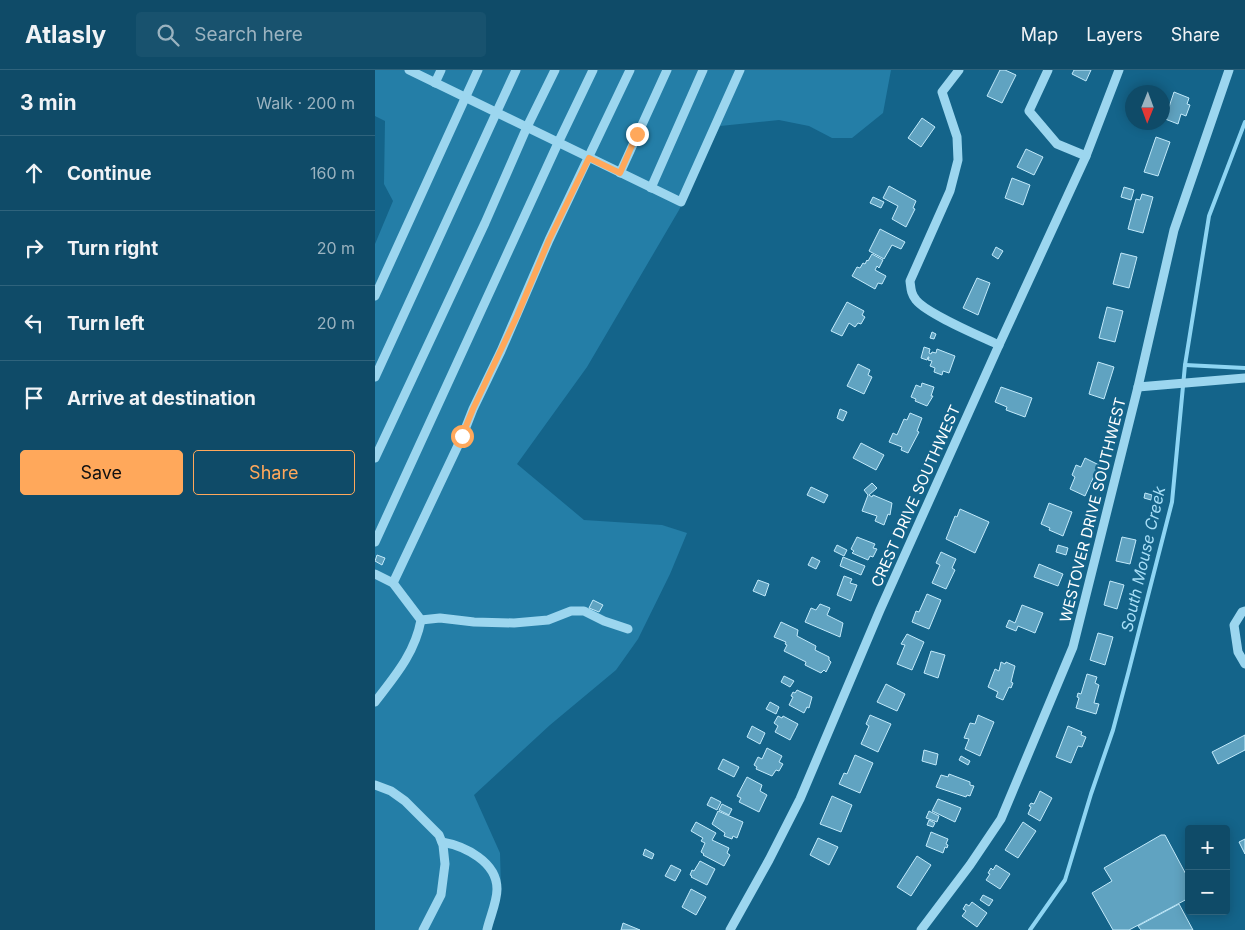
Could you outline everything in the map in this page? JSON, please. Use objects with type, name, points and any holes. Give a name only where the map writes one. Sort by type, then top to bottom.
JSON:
[{"type":"street","points":[[409,70],[681,202],[740,70]]},
{"type":"street","points":[[435,83],[441,70]]},
{"type":"street","points":[[375,296],[478,70]]},
{"type":"street","points":[[375,377],[516,70]]},
{"type":"street","points":[[375,458],[555,70]]},
{"type":"street","points":[[375,542],[593,70]]},
{"type":"street","points":[[393,583],[501,351],[549,240],[630,70]]},
{"type":"street","points":[[620,173],[667,70]]},
{"type":"street","points":[[651,188],[703,70]]},
{"type":"street","points":[[959,70],[942,92],[957,137],[958,160],[949,191],[910,282],[911,293],[917,301],[931,312],[999,345]]},
{"type":"street","points":[[1048,70],[1029,111],[1057,144],[1086,156]]},
{"type":"street","name":"CREST DRIVE SOUTHWEST","points":[[729,930],[769,860],[800,799],[880,610],[1086,156],[1119,70]]},
{"type":"street","name":"WESTOVER DRIVE SOUTHWEST","points":[[921,930],[970,865],[1001,819],[1073,647],[1139,387],[1174,230],[1229,70]]},
{"type":"street","points":[[1139,387],[1245,378]]},
{"type":"street","points":[[375,574],[393,583],[421,620],[418,637],[409,655],[375,702]]},
{"type":"street","points":[[421,620],[440,618],[475,622],[514,623],[547,620],[571,611],[584,611],[604,621],[628,629]]},
{"type":"street","points":[[1245,611],[1242,612],[1234,625],[1239,652],[1245,664]]},
{"type":"street","points":[[375,785],[391,791],[405,802],[439,835],[442,842],[445,864],[441,895],[423,930]]},
{"type":"street","points":[[442,842],[452,844],[476,855],[490,868],[497,889],[487,930]]},
{"type":"shaded area","points":[[375,70],[891,70],[883,113],[852,138],[832,138],[809,126],[779,120],[720,126],[679,210],[587,367],[517,464],[584,520],[662,525],[687,533],[670,574],[638,639],[616,670],[550,725],[474,795],[500,853],[501,888],[488,930],[375,930],[375,244],[393,201],[384,184],[385,121],[375,116]]},
{"type":"building","points":[[1000,70],[1016,75],[1002,103],[987,96]]},
{"type":"building","points":[[1074,70],[1091,70],[1086,81],[1072,74]]},
{"type":"building","points":[[1174,92],[1189,98],[1187,104],[1190,105],[1186,116],[1181,114],[1178,124],[1170,121],[1170,104]]},
{"type":"building","points":[[922,118],[935,127],[921,147],[908,138]]},
{"type":"building","points":[[1156,137],[1170,142],[1158,176],[1144,172]]},
{"type":"building","points":[[1026,149],[1043,157],[1034,175],[1017,167]]},
{"type":"building","points":[[1012,178],[1030,185],[1023,205],[1005,198]]},
{"type":"building","points":[[889,186],[916,201],[913,208],[915,209],[906,227],[892,219],[898,206],[883,198]]},
{"type":"building","points":[[1124,187],[1134,190],[1131,200],[1121,197]]},
{"type":"building","points":[[1142,194],[1153,197],[1143,233],[1128,229],[1136,199],[1140,200]]},
{"type":"building","points":[[873,197],[884,202],[881,208],[870,203]]},
{"type":"building","points":[[880,229],[905,242],[901,249],[892,245],[884,259],[869,251]]},
{"type":"building","points":[[996,247],[1003,251],[998,259],[992,255]]},
{"type":"building","points":[[1121,253],[1137,257],[1129,288],[1113,284]]},
{"type":"building","points":[[872,254],[883,260],[879,268],[877,266],[875,270],[886,276],[882,284],[878,283],[875,289],[852,276],[857,267],[860,268],[863,263],[865,264]]},
{"type":"building","points":[[977,278],[990,283],[978,315],[963,308]]},
{"type":"building","points":[[847,302],[864,311],[862,315],[865,317],[861,324],[858,323],[855,327],[849,323],[842,336],[831,331]]},
{"type":"building","points":[[1107,307],[1123,311],[1115,342],[1099,338]]},
{"type":"building","points":[[932,332],[936,334],[934,339],[930,338]]},
{"type":"building","points":[[924,347],[930,349],[929,353],[931,354],[932,352],[936,353],[937,349],[955,356],[949,373],[943,371],[942,375],[934,372],[935,368],[930,366],[932,361],[928,360],[929,357],[927,360],[921,358]]},
{"type":"building","points":[[1098,362],[1114,367],[1104,399],[1089,394]]},
{"type":"building","points":[[858,364],[870,370],[868,375],[872,377],[864,394],[847,386]]},
{"type":"building","points":[[922,383],[934,387],[931,396],[933,396],[927,406],[915,401],[916,399],[911,397],[916,385],[921,387]]},
{"type":"building","points":[[1001,387],[1032,398],[1025,417],[1006,410],[1007,407],[995,402]]},
{"type":"building","points":[[840,409],[847,412],[843,421],[837,418]]},
{"type":"building","points":[[910,413],[922,418],[917,431],[919,432],[908,453],[901,450],[902,447],[889,442],[893,433],[897,435],[904,419],[907,420]]},
{"type":"building","points":[[861,443],[884,455],[876,470],[853,458]]},
{"type":"building","points":[[1085,458],[1099,465],[1085,496],[1070,489],[1075,477],[1072,475],[1076,465],[1081,467]]},
{"type":"building","points":[[872,483],[877,488],[869,495],[892,503],[890,515],[888,514],[884,525],[875,521],[877,516],[862,511],[868,495],[864,490]]},
{"type":"building","points":[[811,487],[828,495],[824,503],[807,495]]},
{"type":"building","points":[[1145,493],[1152,495],[1151,500],[1144,498]]},
{"type":"building","points":[[1049,503],[1072,512],[1063,536],[1041,524]]},
{"type":"building","points":[[960,509],[989,522],[975,553],[946,539],[955,516],[957,517]]},
{"type":"building","points":[[857,537],[875,544],[873,548],[877,549],[873,557],[870,556],[868,560],[852,553],[854,551],[851,549]]},
{"type":"building","points":[[1122,537],[1136,540],[1130,564],[1116,561]]},
{"type":"building","points":[[837,545],[847,550],[844,556],[834,551]]},
{"type":"building","points":[[1058,545],[1068,548],[1066,555],[1056,552]]},
{"type":"building","points":[[941,552],[956,559],[952,568],[955,570],[946,589],[932,583],[940,565],[936,563]]},
{"type":"building","points":[[377,555],[385,558],[382,565],[375,561]]},
{"type":"building","points":[[812,557],[820,561],[816,569],[808,565]]},
{"type":"building","points":[[843,557],[865,566],[861,575],[840,566]]},
{"type":"building","points":[[1039,564],[1063,574],[1058,586],[1034,577]]},
{"type":"building","points":[[844,576],[852,579],[850,583],[857,585],[851,601],[837,595]]},
{"type":"building","points":[[758,580],[769,584],[765,596],[753,591]]},
{"type":"building","points":[[1110,581],[1124,585],[1117,609],[1104,605]]},
{"type":"building","points":[[927,594],[941,600],[929,629],[912,622],[916,611],[919,612]]},
{"type":"building","points":[[593,600],[603,605],[599,612],[589,608]]},
{"type":"building","points":[[820,604],[830,608],[827,615],[843,623],[840,637],[805,622],[811,608],[816,610]]},
{"type":"building","points":[[1022,605],[1043,613],[1035,633],[1018,626],[1016,631],[1006,627],[1009,620],[1015,623]]},
{"type":"building","points":[[781,622],[798,630],[797,636],[816,646],[815,650],[829,657],[831,662],[826,672],[824,670],[821,673],[805,665],[806,662],[784,651],[787,645],[785,644],[786,642],[774,637]]},
{"type":"building","points":[[1098,633],[1113,637],[1105,665],[1090,660]]},
{"type":"building","points":[[907,634],[924,642],[912,670],[897,664],[905,645],[901,644]]},
{"type":"building","points":[[931,651],[945,655],[938,678],[924,673]]},
{"type":"building","points":[[1001,662],[1015,666],[1011,682],[1013,683],[1003,700],[996,697],[998,692],[988,687],[995,669],[999,671]]},
{"type":"building","points":[[1087,674],[1097,677],[1095,683],[1099,685],[1094,703],[1099,704],[1096,714],[1076,708],[1079,698],[1077,697],[1078,693],[1081,694]]},
{"type":"building","points":[[784,676],[794,681],[790,687],[781,682]]},
{"type":"building","points":[[886,684],[905,694],[897,711],[877,702]]},
{"type":"building","points":[[797,690],[812,697],[809,708],[807,707],[804,713],[789,705],[793,692],[795,693]]},
{"type":"building","points":[[770,702],[779,707],[776,714],[766,709]]},
{"type":"building","points":[[870,715],[891,724],[878,752],[861,744],[869,726],[866,724]]},
{"type":"building","points":[[978,715],[994,722],[980,756],[965,749],[969,739],[964,738],[970,723],[975,724]]},
{"type":"building","points":[[778,716],[782,718],[783,716],[798,724],[790,740],[775,732],[778,726],[774,723]]},
{"type":"building","points":[[752,726],[765,733],[760,744],[747,737]]},
{"type":"building","points":[[1068,726],[1082,732],[1081,735],[1086,737],[1082,747],[1078,746],[1071,763],[1056,757]]},
{"type":"building","points":[[1245,735],[1245,750],[1218,764],[1212,752]]},
{"type":"building","points":[[767,748],[782,756],[779,762],[783,764],[779,771],[776,770],[772,776],[756,769],[757,767],[754,765],[758,757],[762,759]]},
{"type":"building","points":[[924,750],[938,754],[936,765],[922,761]]},
{"type":"building","points":[[855,755],[873,763],[860,793],[839,784],[844,773],[847,774]]},
{"type":"building","points":[[961,756],[970,761],[968,765],[959,760]]},
{"type":"building","points":[[723,759],[739,767],[734,777],[718,769]]},
{"type":"building","points":[[949,774],[970,782],[970,785],[974,786],[970,796],[967,795],[966,797],[936,787],[941,775],[948,777]]},
{"type":"building","points":[[747,777],[762,785],[760,791],[767,795],[759,812],[739,802],[741,798],[737,796]]},
{"type":"building","points":[[1040,791],[1052,798],[1040,821],[1028,814],[1031,807],[1029,806],[1031,803],[1034,804]]},
{"type":"building","points":[[832,796],[852,805],[841,832],[820,824]]},
{"type":"building","points":[[711,797],[721,802],[717,810],[707,805]]},
{"type":"building","points":[[938,799],[961,808],[955,822],[932,811]]},
{"type":"building","points":[[722,804],[732,809],[729,815],[719,810]]},
{"type":"building","points":[[718,811],[743,822],[737,838],[733,836],[732,839],[724,836],[725,833],[712,824]]},
{"type":"building","points":[[929,811],[939,816],[937,822],[926,818]]},
{"type":"building","points":[[929,820],[935,823],[933,827],[927,825]]},
{"type":"building","points":[[696,822],[716,833],[712,840],[729,848],[727,853],[730,855],[724,866],[703,855],[701,852],[705,843],[701,841],[703,838],[691,831]]},
{"type":"building","points":[[1023,822],[1036,831],[1018,858],[1005,850]]},
{"type":"building","points":[[931,832],[948,839],[947,848],[945,847],[943,853],[926,846]]},
{"type":"building","points":[[1161,835],[1165,835],[1185,872],[1185,900],[1129,930],[1113,930],[1092,893],[1112,881],[1104,868]]},
{"type":"building","points":[[818,838],[838,847],[829,865],[810,855]]},
{"type":"building","points":[[1245,839],[1245,854],[1239,842]]},
{"type":"building","points":[[645,849],[654,854],[652,859],[643,855]]},
{"type":"building","points":[[917,856],[931,865],[911,896],[897,887]]},
{"type":"building","points":[[700,861],[715,869],[707,885],[690,875]]},
{"type":"building","points":[[671,865],[681,870],[675,881],[665,876]]},
{"type":"building","points":[[996,865],[1010,874],[1000,889],[986,880],[991,868],[993,870]]},
{"type":"building","points":[[691,889],[706,897],[696,915],[682,907]]},
{"type":"building","points":[[983,895],[993,900],[989,906],[980,900]]},
{"type":"building","points":[[972,902],[987,913],[977,927],[962,916],[966,911],[963,909],[966,904],[969,906]]},
{"type":"building","points":[[1179,904],[1193,930],[1141,930],[1138,926]]},
{"type":"building","points":[[623,923],[640,930],[621,930]]},
{"type":"waterway","name":"South Mouse Creek","points":[[1030,930],[1065,880],[1113,730],[1129,670],[1172,502],[1185,365],[1209,216],[1245,122]]},
{"type":"waterway","points":[[1185,365],[1245,368]]},
{"type":"route","points":[[462,436],[517,316],[549,240],[589,158],[620,173],[637,134]]}]
